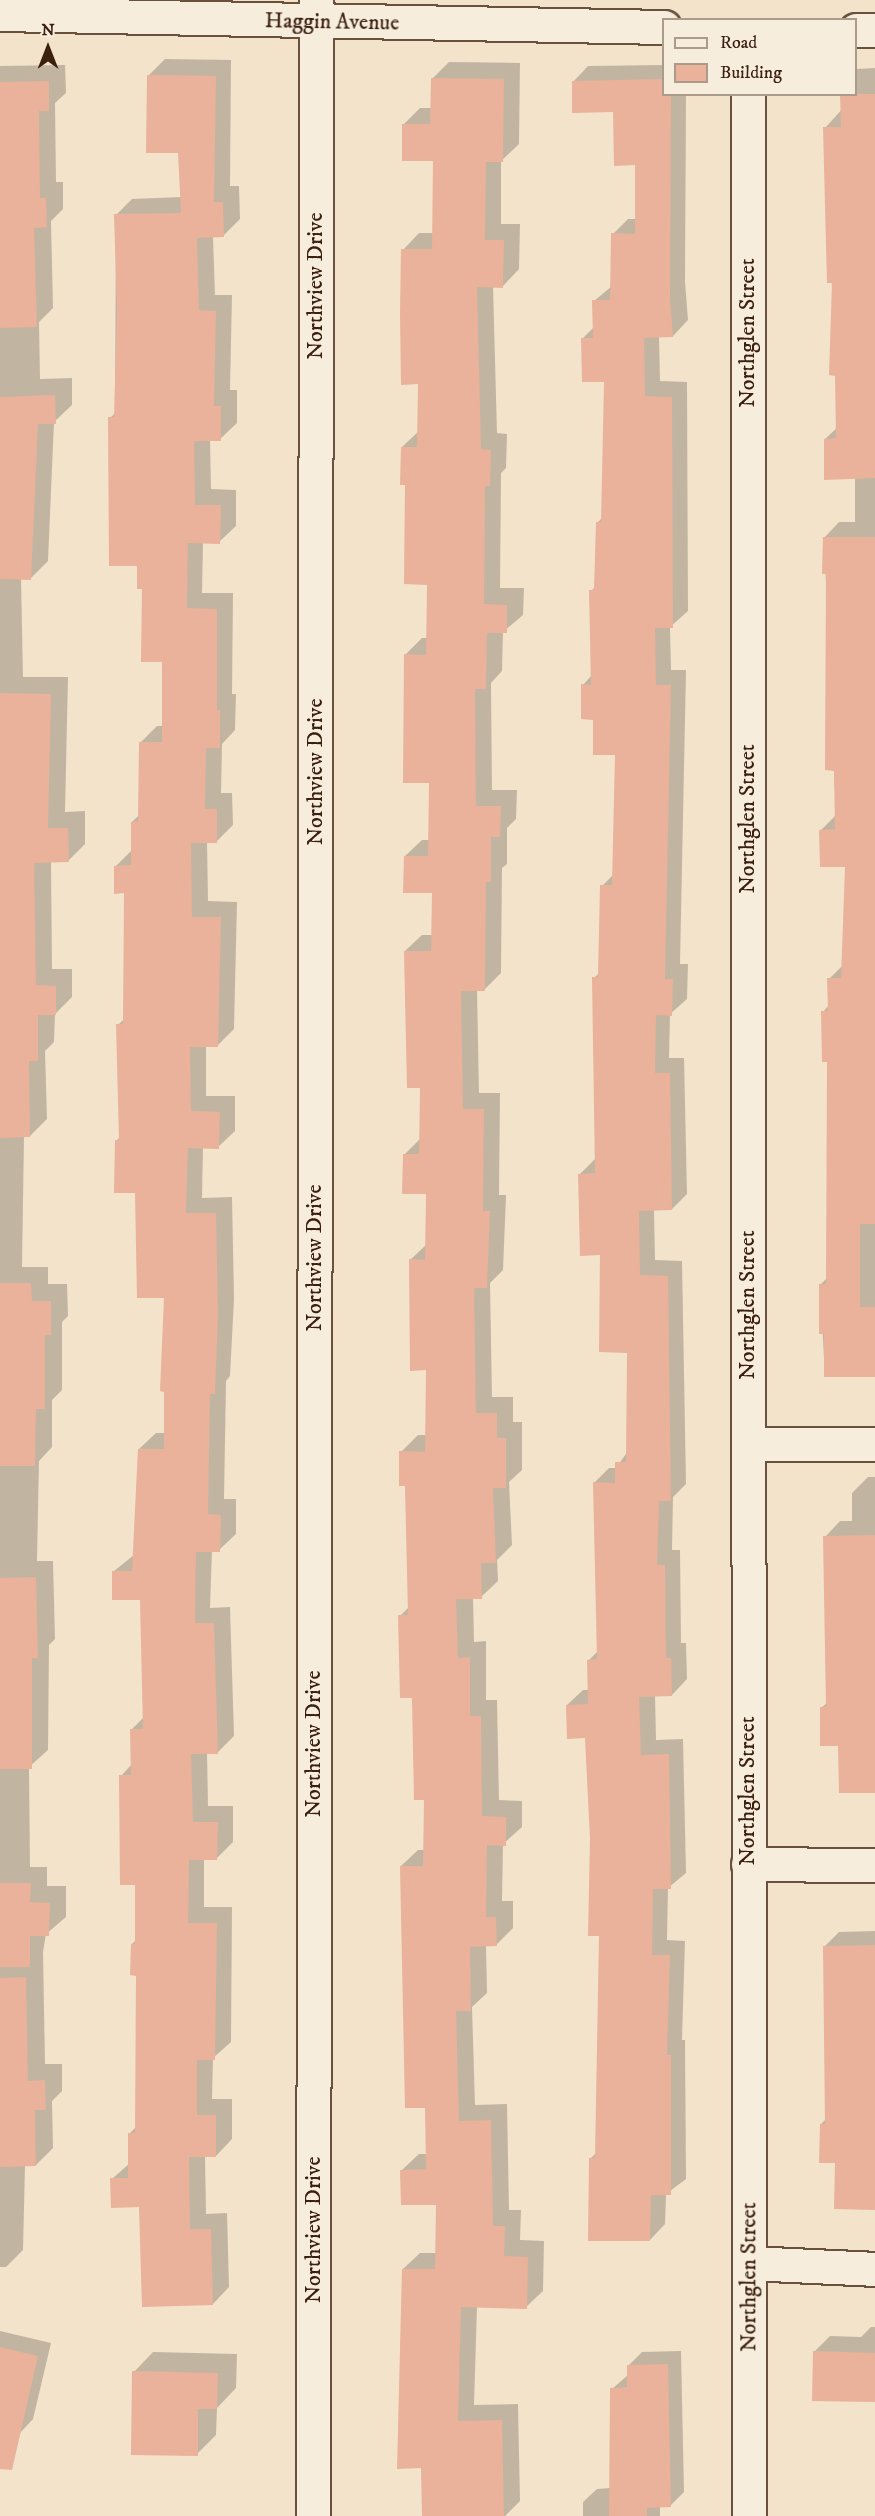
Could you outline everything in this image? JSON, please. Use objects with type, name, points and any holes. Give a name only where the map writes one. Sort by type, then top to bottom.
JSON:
[{"type":"street","name":"Haggin Avenue","points":[[0,14],[316,11],[662,27]]},
{"type":"street","name":"Northview Drive","points":[[313,2516],[316,11]]},
{"type":"street","points":[[857,30],[875,30]]},
{"type":"street","name":"Northglen Street","points":[[748,96],[749,2516]]},
{"type":"street","points":[[748,1444],[875,1444]]},
{"type":"street","points":[[748,1864],[875,1865]]},
{"type":"street","points":[[749,2262],[875,2269]]},
{"type":"building","points":[[147,75],[216,76],[214,202],[223,202],[224,237],[197,238],[199,310],[216,311],[214,406],[221,406],[221,441],[194,441],[195,505],[221,505],[220,544],[188,543],[187,608],[217,609],[217,710],[220,710],[220,748],[206,748],[205,809],[217,809],[217,843],[191,843],[192,917],[221,917],[218,1047],[190,1047],[191,1111],[220,1112],[219,1149],[188,1148],[186,1213],[216,1213],[218,1316],[215,1394],[210,1394],[208,1514],[221,1515],[220,1552],[196,1552],[195,1623],[214,1623],[218,1754],[191,1754],[193,1822],[218,1822],[217,1860],[189,1860],[188,1923],[217,1923],[215,2060],[197,2060],[197,2115],[216,2115],[216,2157],[189,2157],[190,2229],[211,2229],[213,2305],[142,2307],[139,2207],[111,2208],[110,2178],[128,2178],[128,2133],[135,2133],[136,1976],[130,1975],[131,1944],[135,1944],[135,1885],[120,1885],[119,1775],[131,1775],[130,1729],[143,1729],[140,1600],[112,1600],[112,1571],[132,1571],[138,1449],[164,1449],[164,1392],[160,1391],[164,1298],[137,1298],[135,1193],[114,1193],[115,1140],[119,1140],[116,1024],[123,1024],[124,893],[114,894],[114,866],[131,865],[131,822],[138,821],[139,742],[162,742],[162,662],[141,662],[142,589],[137,589],[137,566],[109,566],[108,417],[114,417],[117,310],[114,214],[181,213],[178,153],[146,153]]},
{"type":"building","points":[[431,78],[504,79],[503,162],[486,162],[485,240],[504,240],[503,288],[477,287],[481,449],[491,450],[490,486],[485,486],[484,604],[507,605],[507,633],[487,633],[486,689],[475,689],[476,806],[501,806],[500,837],[491,837],[491,882],[486,882],[485,991],[461,991],[463,1109],[484,1109],[483,1211],[490,1211],[487,1288],[474,1288],[476,1413],[497,1413],[497,1438],[506,1438],[506,1488],[493,1488],[496,1563],[481,1563],[482,1599],[456,1599],[458,1658],[470,1657],[470,1716],[481,1716],[482,1816],[506,1817],[506,1846],[487,1845],[486,1917],[496,1917],[497,1946],[470,1947],[471,2011],[456,2011],[459,2121],[491,2120],[493,2226],[505,2226],[504,2256],[528,2257],[527,2309],[461,2307],[458,2421],[502,2420],[504,2516],[422,2516],[421,2468],[397,2469],[402,2269],[435,2269],[436,2205],[401,2205],[400,2170],[426,2169],[425,2108],[405,2108],[400,1866],[423,1866],[424,1800],[414,1800],[412,1698],[400,1698],[398,1615],[408,1615],[405,1486],[399,1486],[399,1451],[425,1452],[426,1370],[410,1371],[409,1259],[425,1260],[426,1194],[402,1194],[403,1154],[419,1154],[420,1088],[407,1088],[404,951],[431,951],[432,893],[403,893],[404,856],[428,856],[429,783],[403,783],[404,654],[426,655],[427,585],[404,584],[405,485],[400,485],[401,447],[417,447],[418,384],[401,385],[400,313],[401,249],[432,249],[433,161],[402,161],[402,124],[430,124]]},
{"type":"building","points":[[662,79],[662,96],[671,96],[670,299],[673,337],[644,338],[645,396],[672,397],[673,628],[655,628],[656,685],[671,685],[665,979],[673,979],[672,1016],[656,1015],[655,1073],[670,1073],[672,1210],[639,1211],[640,1275],[668,1276],[671,1501],[659,1501],[657,1565],[665,1565],[666,1658],[671,1658],[672,1696],[639,1697],[641,1755],[669,1754],[671,1889],[653,1889],[652,1955],[670,1955],[667,2055],[671,2055],[671,2195],[651,2195],[650,2241],[588,2241],[589,2158],[595,2158],[599,1936],[588,1936],[590,1839],[585,1738],[567,1739],[566,1705],[588,1704],[587,1660],[597,1659],[593,1482],[615,1483],[615,1462],[626,1462],[627,1353],[599,1352],[600,1255],[580,1256],[578,1174],[595,1173],[592,977],[598,977],[600,885],[612,885],[615,755],[593,755],[593,720],[581,719],[581,684],[591,685],[589,590],[594,590],[596,522],[601,522],[604,382],[582,382],[581,338],[593,338],[592,300],[610,300],[611,233],[635,234],[635,165],[614,166],[613,112],[572,113],[572,81]]},
{"type":"building","points":[[49,81],[49,111],[39,111],[40,198],[46,198],[47,227],[34,228],[37,327],[0,328],[0,82]]},
{"type":"building","points":[[875,94],[875,478],[824,480],[824,439],[836,438],[835,376],[829,375],[832,283],[827,283],[823,127],[841,127],[840,96]]},
{"type":"building","points":[[55,395],[56,424],[38,424],[31,580],[0,579],[0,397]]},
{"type":"building","points":[[823,537],[875,537],[875,1224],[860,1224],[860,1307],[875,1307],[875,1377],[824,1377],[824,1334],[819,1334],[819,1284],[826,1284],[827,1062],[822,1062],[821,1011],[828,1011],[827,978],[841,978],[845,867],[820,867],[819,830],[835,829],[834,771],[825,770],[826,574],[822,574]]},
{"type":"building","points":[[0,693],[51,694],[48,828],[68,828],[69,862],[34,863],[36,985],[56,986],[56,1015],[38,1015],[38,1061],[29,1061],[30,1137],[0,1138]]},
{"type":"building","points":[[0,1283],[31,1283],[32,1301],[51,1301],[51,1335],[45,1335],[45,1409],[36,1409],[35,1466],[0,1466]]},
{"type":"building","points":[[875,1535],[875,1793],[839,1793],[838,1746],[820,1746],[820,1707],[826,1707],[823,1536]]},
{"type":"building","points":[[36,1577],[38,1658],[32,1658],[32,1769],[0,1769],[0,1578]]},
{"type":"building","points":[[0,1883],[31,1883],[30,1902],[50,1903],[49,1936],[30,1936],[30,1967],[0,1967]]},
{"type":"building","points":[[875,1945],[875,2210],[834,2209],[835,2163],[819,2163],[820,2124],[825,2124],[823,1946]]},
{"type":"building","points":[[26,1977],[28,2081],[45,2080],[46,2110],[35,2110],[36,2166],[0,2167],[0,1978]]},
{"type":"building","points":[[0,2347],[38,2356],[12,2470],[0,2469]]},
{"type":"building","points":[[813,2351],[875,2353],[875,2402],[812,2401]]},
{"type":"building","points":[[668,2364],[671,2507],[647,2508],[647,2516],[609,2516],[610,2388],[627,2387],[627,2365]]},
{"type":"building","points":[[132,2371],[218,2373],[217,2409],[198,2409],[198,2456],[131,2455]]}]
